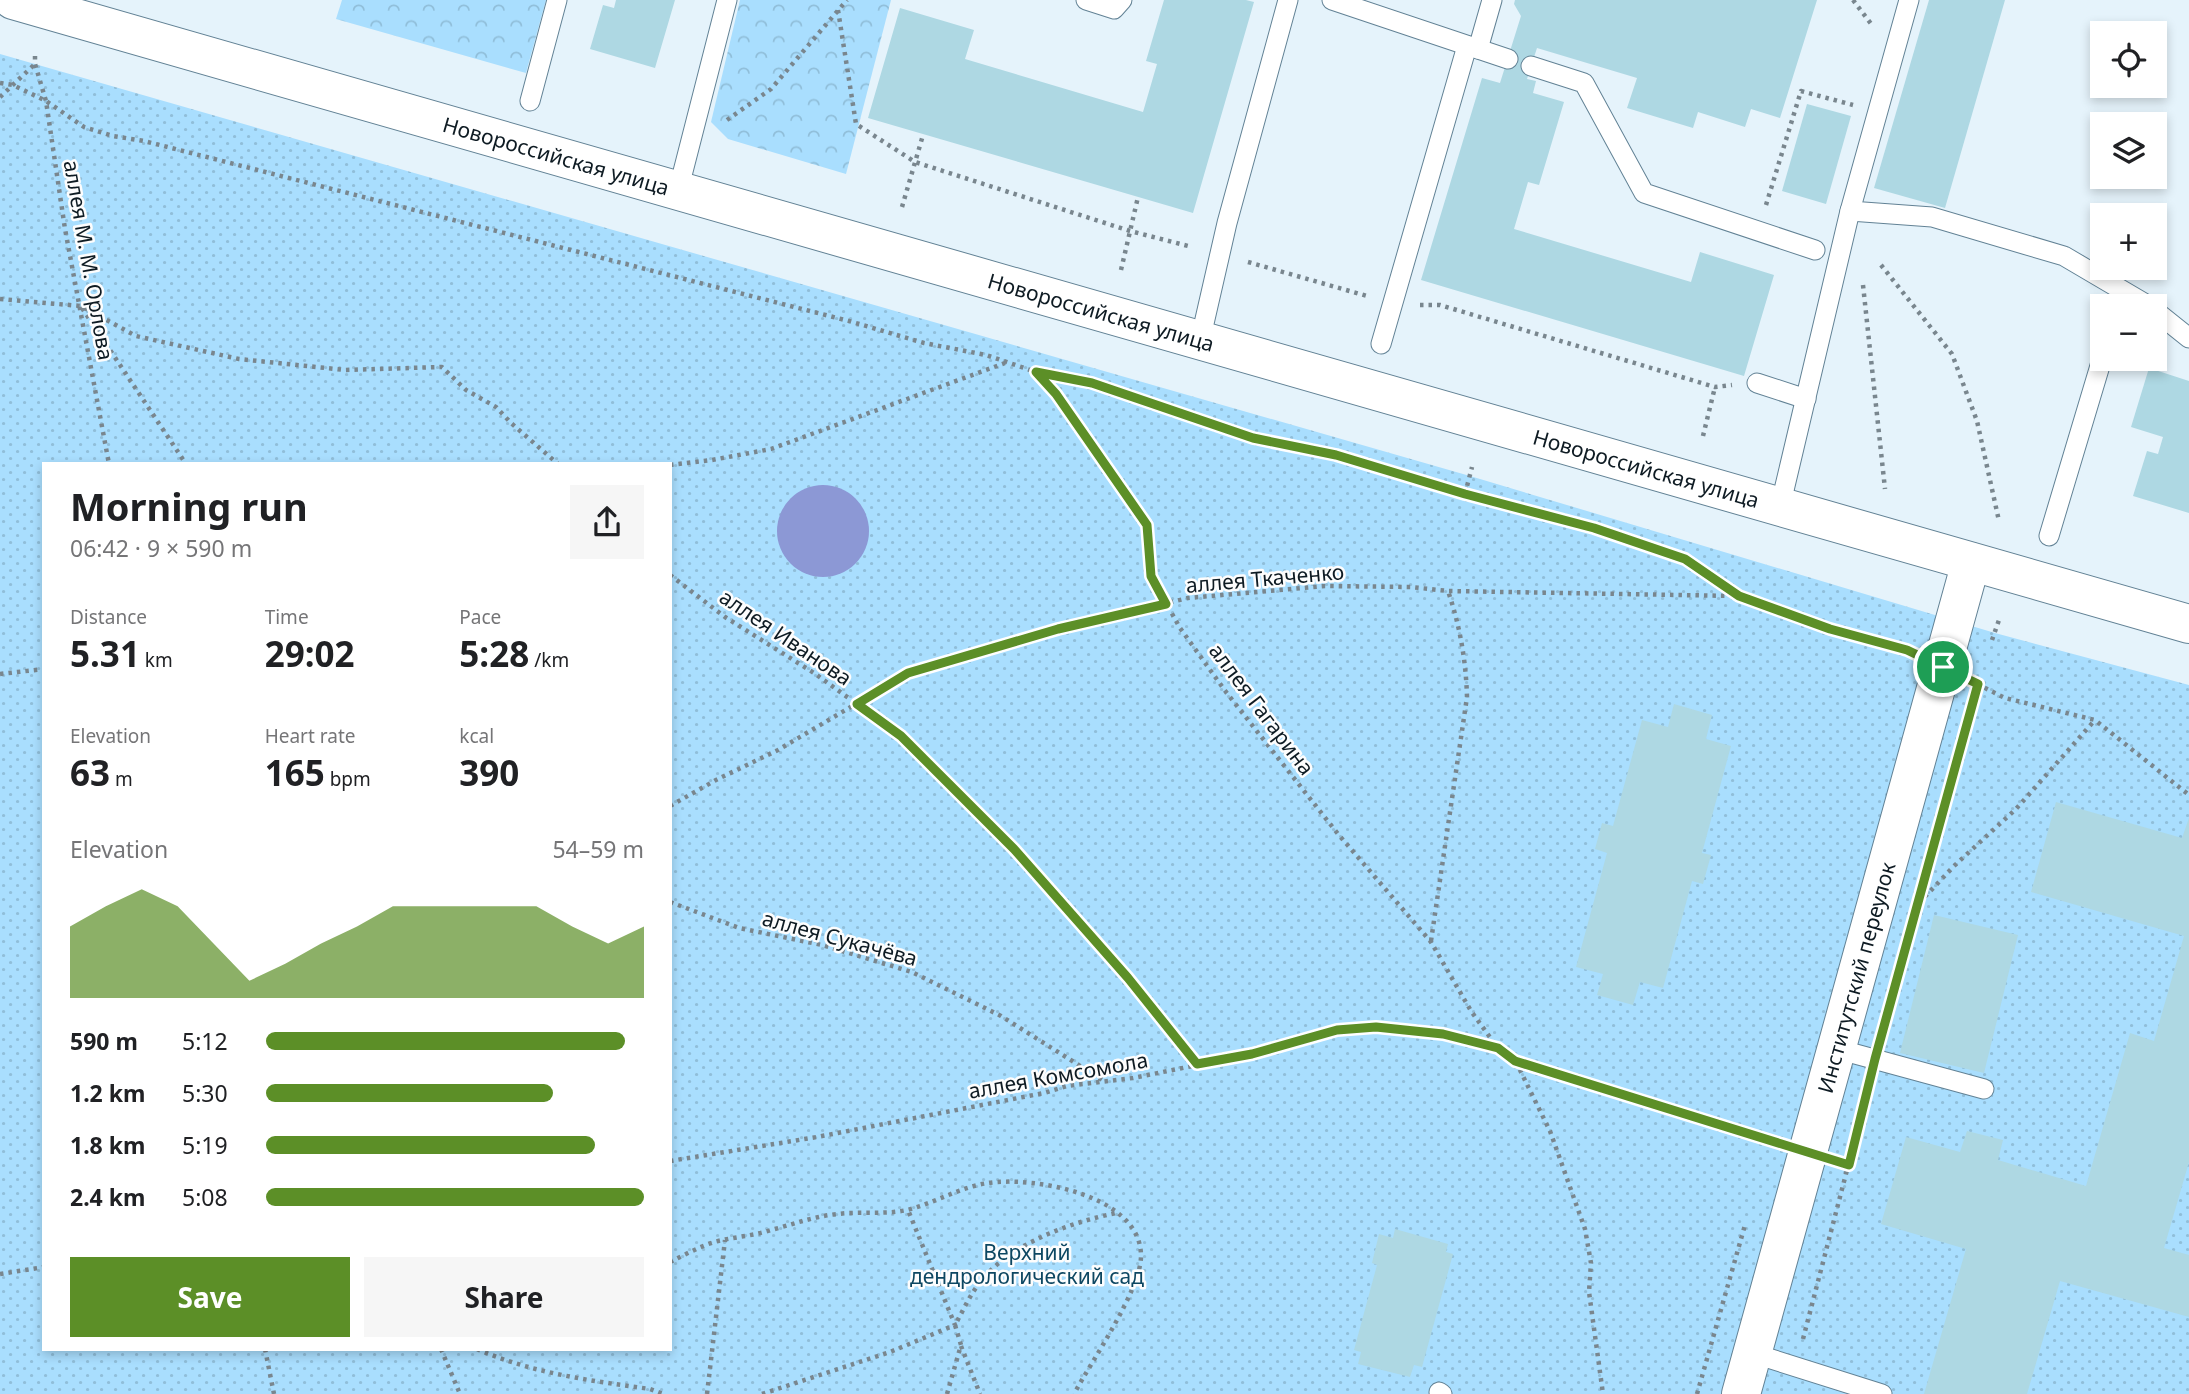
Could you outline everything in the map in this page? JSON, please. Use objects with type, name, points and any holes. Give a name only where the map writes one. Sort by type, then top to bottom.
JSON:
[{"type":"main road","name":"Новороссийская улица","points":[[32,3],[2189,624]]},
{"type":"main road","name":"Институтский переулок","points":[[1741,1394],[1971,562]]},
{"type":"lane","points":[[530,101],[557,0]]},
{"type":"lane","points":[[678,191],[727,0]]},
{"type":"lane","points":[[1086,0],[1114,9],[1122,0]]},
{"type":"lane","points":[[1200,341],[1219,254],[1288,0]]},
{"type":"lane","points":[[1332,0],[1508,59]]},
{"type":"lane","points":[[1381,344],[1473,48],[1492,0]]},
{"type":"lane","points":[[1780,507],[1850,211],[1909,0]]},
{"type":"lane","points":[[1531,66],[1584,83],[1644,192],[1815,250]]},
{"type":"lane","points":[[1850,211],[1932,217],[2051,252],[2064,256],[2126,294]]},
{"type":"lane","points":[[2167,322],[2189,338]]},
{"type":"lane","points":[[2049,536],[2098,371]]},
{"type":"lane","points":[[1757,383],[1806,399]]},
{"type":"lane","points":[[1837,1049],[1984,1089]]},
{"type":"lane","points":[[1752,1353],[1881,1394]]},
{"type":"path","points":[[689,146],[771,89],[847,0]]},
{"type":"path","points":[[838,10],[856,124],[915,162],[1130,231],[1392,304],[1440,306],[1715,387],[1757,383]]},
{"type":"path","points":[[0,97],[34,64],[35,56]]},
{"type":"path","name":"аллея М. М. Орлова","points":[[34,64],[46,101],[65,229],[109,462]]},
{"type":"path","points":[[0,83],[13,85],[46,101],[84,127],[113,136],[158,145],[924,342],[986,355],[1036,372],[1092,383],[1253,438],[1336,455],[1465,494],[1594,528],[1685,559],[1739,596],[1830,629],[1907,650],[2005,698],[2095,720],[2189,795]]},
{"type":"path","points":[[1758,231],[1801,91],[1878,111]]},
{"type":"path","points":[[902,207],[923,135]]},
{"type":"path","points":[[1121,270],[1138,197]]},
{"type":"path","points":[[1842,244],[1865,288],[1885,489]]},
{"type":"path","points":[[1881,265],[1952,354],[1977,421],[1999,522]]},
{"type":"path","points":[[0,299],[80,306],[136,336],[239,359],[345,370],[442,367],[466,390],[496,407],[556,462]]},
{"type":"path","points":[[80,306],[186,462]]},
{"type":"path","points":[[672,464],[771,449],[1006,363]]},
{"type":"path","name":"аллея Гагарина","points":[[1036,372],[1056,394],[1147,525],[1151,576],[1180,628],[1226,692],[1338,834],[1431,942],[1471,1011],[1498,1048]]},
{"type":"path","points":[[1703,436],[1715,387]]},
{"type":"path","points":[[1465,494],[1472,467]]},
{"type":"path","name":"аллея Иванова","points":[[672,577],[725,617],[814,673],[901,736],[1014,849],[1128,978],[1197,1064]]},
{"type":"path","name":"аллея Ткаченко","points":[[672,805],[778,750],[908,673],[1058,629],[1188,598],[1325,586],[1739,596]]},
{"type":"path","points":[[1431,942],[1467,697],[1461,636],[1448,591]]},
{"type":"path","points":[[1990,645],[2000,617]]},
{"type":"path","points":[[0,674],[42,668]]},
{"type":"path","points":[[1974,697],[1978,684]]},
{"type":"path","points":[[1919,903],[1954,866],[2016,809],[2095,720]]},
{"type":"path","points":[[1915,916],[1922,890]]},
{"type":"path","name":"аллея Сукачёва","points":[[672,903],[739,928],[822,946],[912,972],[1002,1016],[1104,1081]]},
{"type":"path","name":"аллея Комсомола","points":[[672,1161],[817,1137],[1044,1093],[1067,1086],[1252,1054],[1337,1030],[1376,1027],[1443,1034],[1498,1048],[1515,1061],[1849,1165]]},
{"type":"path","points":[[1795,1368],[1875,1059]]},
{"type":"path","points":[[1515,1061],[1550,1131],[1585,1229],[1591,1263],[1588,1292],[1603,1394]]},
{"type":"path","points":[[672,1261],[714,1242],[757,1234],[824,1216],[908,1210],[986,1183],[1041,1183],[1087,1196],[1105,1204],[1133,1231],[1139,1243],[1139,1265],[1121,1313],[1074,1394]]},
{"type":"path","points":[[908,1210],[980,1394]]},
{"type":"path","points":[[762,1394],[890,1352],[955,1325],[982,1279],[998,1263],[1065,1227],[1116,1213]]},
{"type":"path","points":[[707,1394],[724,1240]]},
{"type":"path","points":[[0,1275],[42,1267]]},
{"type":"path","points":[[947,1394],[961,1345]]},
{"type":"path","points":[[265,1351],[274,1394]]},
{"type":"path","points":[[442,1351],[460,1394]]},
{"type":"path","points":[[482,1351],[510,1362],[555,1373],[650,1389],[663,1394]]},
{"type":"green space","points":[[342,0],[546,0],[526,73],[336,19]]},
{"type":"green space","points":[[740,0],[891,0],[846,174],[728,139],[711,122]]},
{"type":"green space","name":"Верхний дендрологический сад","points":[[0,54],[1470,476],[1995,633],[2189,685],[2189,1394],[0,1394]]},
{"type":"shaded area","points":[[823,485],[840,489],[855,499],[865,514],[869,531],[865,548],[855,563],[840,573],[823,577],[806,573],[791,563],[781,548],[777,531],[781,514],[791,499],[806,489]]},
{"type":"building","points":[[616,0],[675,0],[655,68],[590,49],[603,5],[614,8]]},
{"type":"building","points":[[1164,0],[1254,2],[1193,213],[868,118],[900,8],[974,30],[965,59],[1143,112],[1157,64],[1146,61]]},
{"type":"building","points":[[1515,0],[1817,0],[1780,118],[1751,109],[1745,127],[1698,112],[1693,128],[1627,108],[1637,78],[1537,48],[1527,79],[1536,81],[1533,93],[1564,102],[1539,185],[1528,182],[1514,229],[1691,282],[1700,252],[1774,275],[1744,376],[1421,280],[1482,78],[1500,83],[1521,16],[1514,4]]},
{"type":"building","points":[[1929,0],[2005,0],[1945,208],[1874,188]]},
{"type":"building","points":[[1807,104],[1851,116],[1826,204],[1782,191]]},
{"type":"building","points":[[2148,371],[2158,371],[2189,381],[2189,513],[2133,496],[2147,451],[2158,454],[2163,437],[2131,427]]},
{"type":"building","points":[[1674,704],[1712,715],[1706,739],[1731,746],[1702,853],[1711,855],[1703,884],[1692,881],[1663,988],[1640,982],[1633,1005],[1597,995],[1603,974],[1576,967],[1607,853],[1595,849],[1602,823],[1613,826],[1642,720],[1668,727]]},
{"type":"building","points":[[2056,802],[2182,838],[2189,818],[2189,1162],[2164,1248],[2189,1255],[2189,1317],[2060,1281],[2027,1394],[1924,1394],[1966,1249],[1881,1224],[1906,1137],[1960,1152],[1967,1131],[2003,1140],[1998,1160],[2086,1186],[2130,1033],[2154,1041],[2184,936],[2031,892]]},
{"type":"building","points":[[1934,915],[2018,935],[1984,1073],[1900,1053]]},
{"type":"building","points":[[1395,1229],[1448,1244],[1446,1252],[1453,1254],[1422,1367],[1414,1365],[1410,1377],[1358,1364],[1361,1352],[1354,1350],[1377,1265],[1372,1263],[1379,1234],[1393,1238]]},
{"type":"route","points":[[1036,372],[1123,392],[1153,405],[1253,438],[1336,455],[1465,494],[1594,528],[1685,559],[1739,596],[1830,629],[1907,650],[1943,667],[1978,684],[1875,1059],[1849,1165],[1515,1061],[1498,1048],[1443,1034],[1376,1027],[1337,1030],[1252,1054],[1197,1064],[1128,978],[1014,849],[901,736],[857,704],[908,673],[1058,629],[1166,604],[1151,576],[1147,525],[1056,394],[1036,372]]}]
